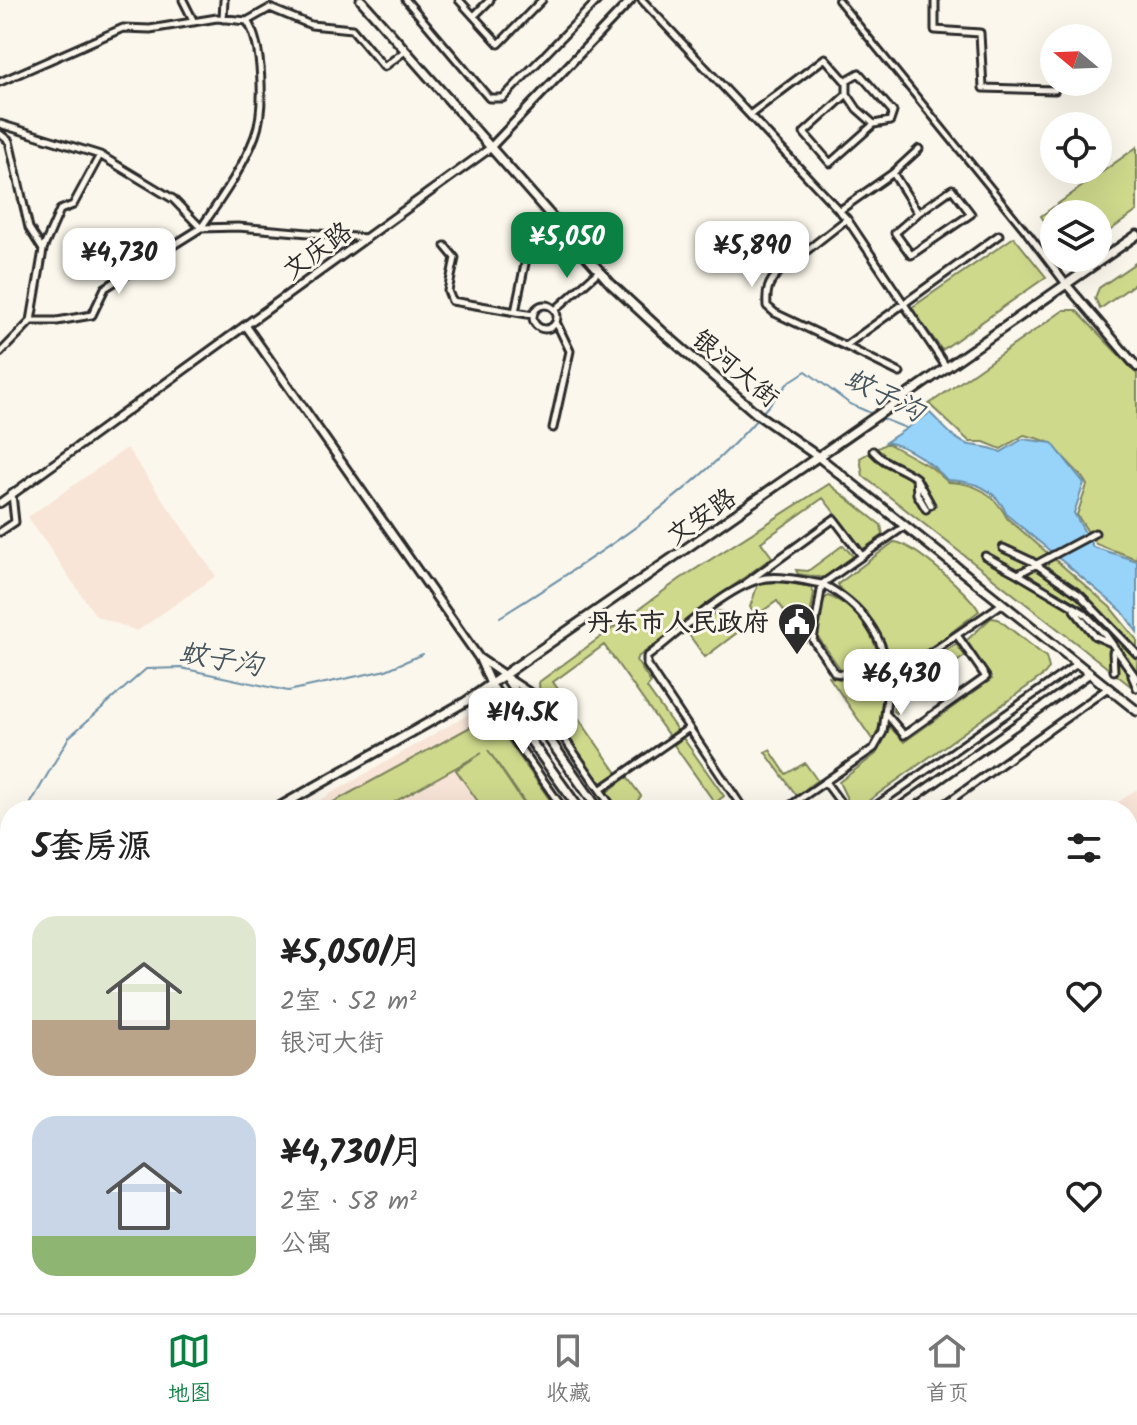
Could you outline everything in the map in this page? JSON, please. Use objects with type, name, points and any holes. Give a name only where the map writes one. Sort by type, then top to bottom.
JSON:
[{"type":"main road","name":"银河大街","points":[[361,0],[599,271],[665,334],[760,415],[820,458],[1137,711]]},
{"type":"main road","name":"文安路","points":[[291,800],[491,685],[1137,235]]},
{"type":"main road","points":[[504,675],[592,800]]},
{"type":"main road","points":[[491,685],[573,800]]},
{"type":"street","points":[[183,0],[194,22]]},
{"type":"street","points":[[223,19],[224,0]]},
{"type":"street","points":[[406,0],[489,98],[503,98],[598,0]]},
{"type":"street","points":[[459,0],[499,44],[542,0]]},
{"type":"street","points":[[474,16],[490,0]]},
{"type":"street","name":"文庆路","points":[[0,503],[489,149],[631,0]]},
{"type":"street","points":[[642,0],[847,219],[947,368]]},
{"type":"street","points":[[838,0],[1066,284],[1137,367]]},
{"type":"street","points":[[935,0],[935,30],[980,33],[983,88],[1040,90]]},
{"type":"street","points":[[0,82],[123,28],[150,29],[223,19],[247,21],[270,8],[311,25],[352,29],[384,67],[405,51]]},
{"type":"street","points":[[31,321],[57,321],[92,315],[105,288],[201,228],[256,135],[260,75],[256,33],[247,21]]},
{"type":"street","points":[[751,114],[825,58],[845,81],[847,94],[857,109],[874,124]]},
{"type":"street","points":[[845,81],[859,73],[893,112],[890,121],[874,124],[830,163],[804,133],[847,94]]},
{"type":"street","points":[[0,124],[100,155],[173,199],[201,228],[238,227],[367,238]]},
{"type":"street","points":[[0,134],[9,141],[29,228],[43,250]]},
{"type":"street","points":[[839,211],[893,173],[919,149]]},
{"type":"street","points":[[0,353],[31,321],[43,250],[60,210],[73,205],[100,155]]},
{"type":"street","points":[[893,173],[918,213]]},
{"type":"street","points":[[952,189],[971,214],[911,255],[895,233],[918,213],[952,189]]},
{"type":"street","points":[[847,219],[778,273],[769,283],[767,306],[775,313],[900,373]]},
{"type":"street","points":[[845,346],[999,235]]},
{"type":"street","points":[[445,246],[455,258],[448,291],[452,301],[533,315]]},
{"type":"street","points":[[515,312],[527,254]]},
{"type":"street","points":[[555,310],[599,271]]},
{"type":"street","points":[[533,315],[541,306],[555,310]]},
{"type":"street","points":[[553,428],[570,351],[556,322],[555,310]]},
{"type":"street","points":[[533,315],[540,328],[548,329],[556,322]]},
{"type":"street","points":[[246,326],[479,658],[504,725],[557,800]]},
{"type":"street","points":[[873,451],[881,461],[902,467],[916,478],[917,494],[928,507]]},
{"type":"street","points":[[0,532],[15,522],[12,494]]},
{"type":"street","points":[[737,800],[647,665],[647,657],[834,519],[862,556]]},
{"type":"street","points":[[905,526],[822,584],[813,640],[835,673],[889,681],[1002,604]]},
{"type":"street","points":[[1018,574],[1095,533]]},
{"type":"street","points":[[1003,548],[1035,564],[1080,595],[1137,654]]},
{"type":"street","points":[[985,556],[1084,613],[1134,677],[1137,688]]},
{"type":"street","points":[[738,589],[763,578],[788,577],[822,584],[860,610],[874,630],[888,660],[887,715],[874,748],[800,800]]},
{"type":"street","points":[[887,715],[904,735],[986,677],[957,635]]},
{"type":"street","points":[[1110,645],[1114,671]]},
{"type":"street","points":[[479,658],[534,695],[607,800]]},
{"type":"street","points":[[884,800],[1077,664]]},
{"type":"street","points":[[910,800],[1089,674]]},
{"type":"street","points":[[951,800],[1108,688]]},
{"type":"street","points":[[600,790],[689,728]]},
{"type":"street","points":[[826,783],[839,800]]},
{"type":"shaded area","points":[[127,448],[216,576],[137,631],[96,616],[28,517]]},
{"type":"shaded area","points":[[479,708],[545,800],[320,800]]},
{"type":"shaded area","points":[[1137,789],[1137,800],[1121,800]]},
{"type":"green space","points":[[1137,147],[1137,211],[1112,229],[1112,200],[1063,200],[1086,184],[1112,184],[1112,165]]},
{"type":"green space","points":[[1014,237],[1046,277],[942,350],[911,308]]},
{"type":"green space","points":[[1137,262],[1137,282],[1100,309],[1095,298],[1099,288]]},
{"type":"green space","points":[[1064,310],[1076,310],[1137,374],[1137,559],[1096,544],[1077,515],[1087,485],[1049,443],[1024,435],[1001,449],[984,442],[970,442],[929,404]]},
{"type":"green space","points":[[887,443],[932,468],[948,482],[976,487],[990,496],[1007,518],[1110,607],[1137,640],[1137,691],[863,476],[860,458]]},
{"type":"green space","points":[[829,484],[881,525],[883,535],[863,549],[823,498],[761,542],[772,557],[638,657],[636,660],[651,683],[647,688],[677,730],[669,736],[604,645],[553,682],[617,773],[599,785],[540,698],[539,682],[680,579]]},
{"type":"green space","points":[[894,542],[914,551],[941,571],[979,611],[905,668],[898,670],[881,635],[838,584]]},
{"type":"green space","points":[[843,545],[854,557],[826,578],[798,574],[796,570],[808,571]]},
{"type":"green space","points":[[784,581],[810,587],[814,593],[806,641],[777,601],[757,615],[750,607],[758,584]]},
{"type":"green space","points":[[828,596],[849,608],[865,626],[880,660],[883,672],[880,677],[841,670],[816,634],[821,602]]},
{"type":"green space","points":[[718,611],[723,612],[738,632],[705,657],[687,632]]},
{"type":"green space","points":[[991,618],[998,619],[1046,657],[1049,668],[1045,674],[870,800],[848,800],[839,782],[876,754],[890,727],[904,742],[992,679],[966,641]]},
{"type":"green space","points":[[956,644],[965,656],[898,703],[896,713],[893,711],[896,697],[907,678]]},
{"type":"green space","points":[[829,677],[877,685],[882,691],[883,715],[875,738],[872,739]]},
{"type":"green space","points":[[483,720],[500,729],[550,800],[523,800],[488,750],[521,800],[477,800],[456,770],[482,753],[398,800],[337,800]]},
{"type":"green space","points":[[683,738],[724,796],[713,800],[674,745]]},
{"type":"green space","points":[[770,750],[786,774],[805,763],[817,780],[797,796],[765,752]]},
{"type":"green space","points":[[627,777],[641,796],[638,800],[611,800],[606,793]]},
{"type":"water","points":[[930,413],[953,436],[970,445],[1001,452],[1023,439],[1052,443],[1084,483],[1074,513],[1093,547],[1137,561],[1137,632],[1122,611],[1007,515],[990,492],[975,484],[947,480],[919,456],[886,442]]},
{"type":"waterway","name":"蚊子沟","points":[[762,413],[789,382],[806,371],[850,404],[873,414]]},
{"type":"waterway","name":"蚊子沟","points":[[878,417],[906,428]]},
{"type":"waterway","name":"蚊子沟","points":[[500,617],[603,550],[669,502],[730,448],[758,418]]},
{"type":"waterway","name":"蚊子沟","points":[[33,800],[69,737],[146,669],[181,668],[288,691],[386,670],[423,654]]},
{"type":"place","name":"丹东市人民政府","points":[[797,656]]}]
